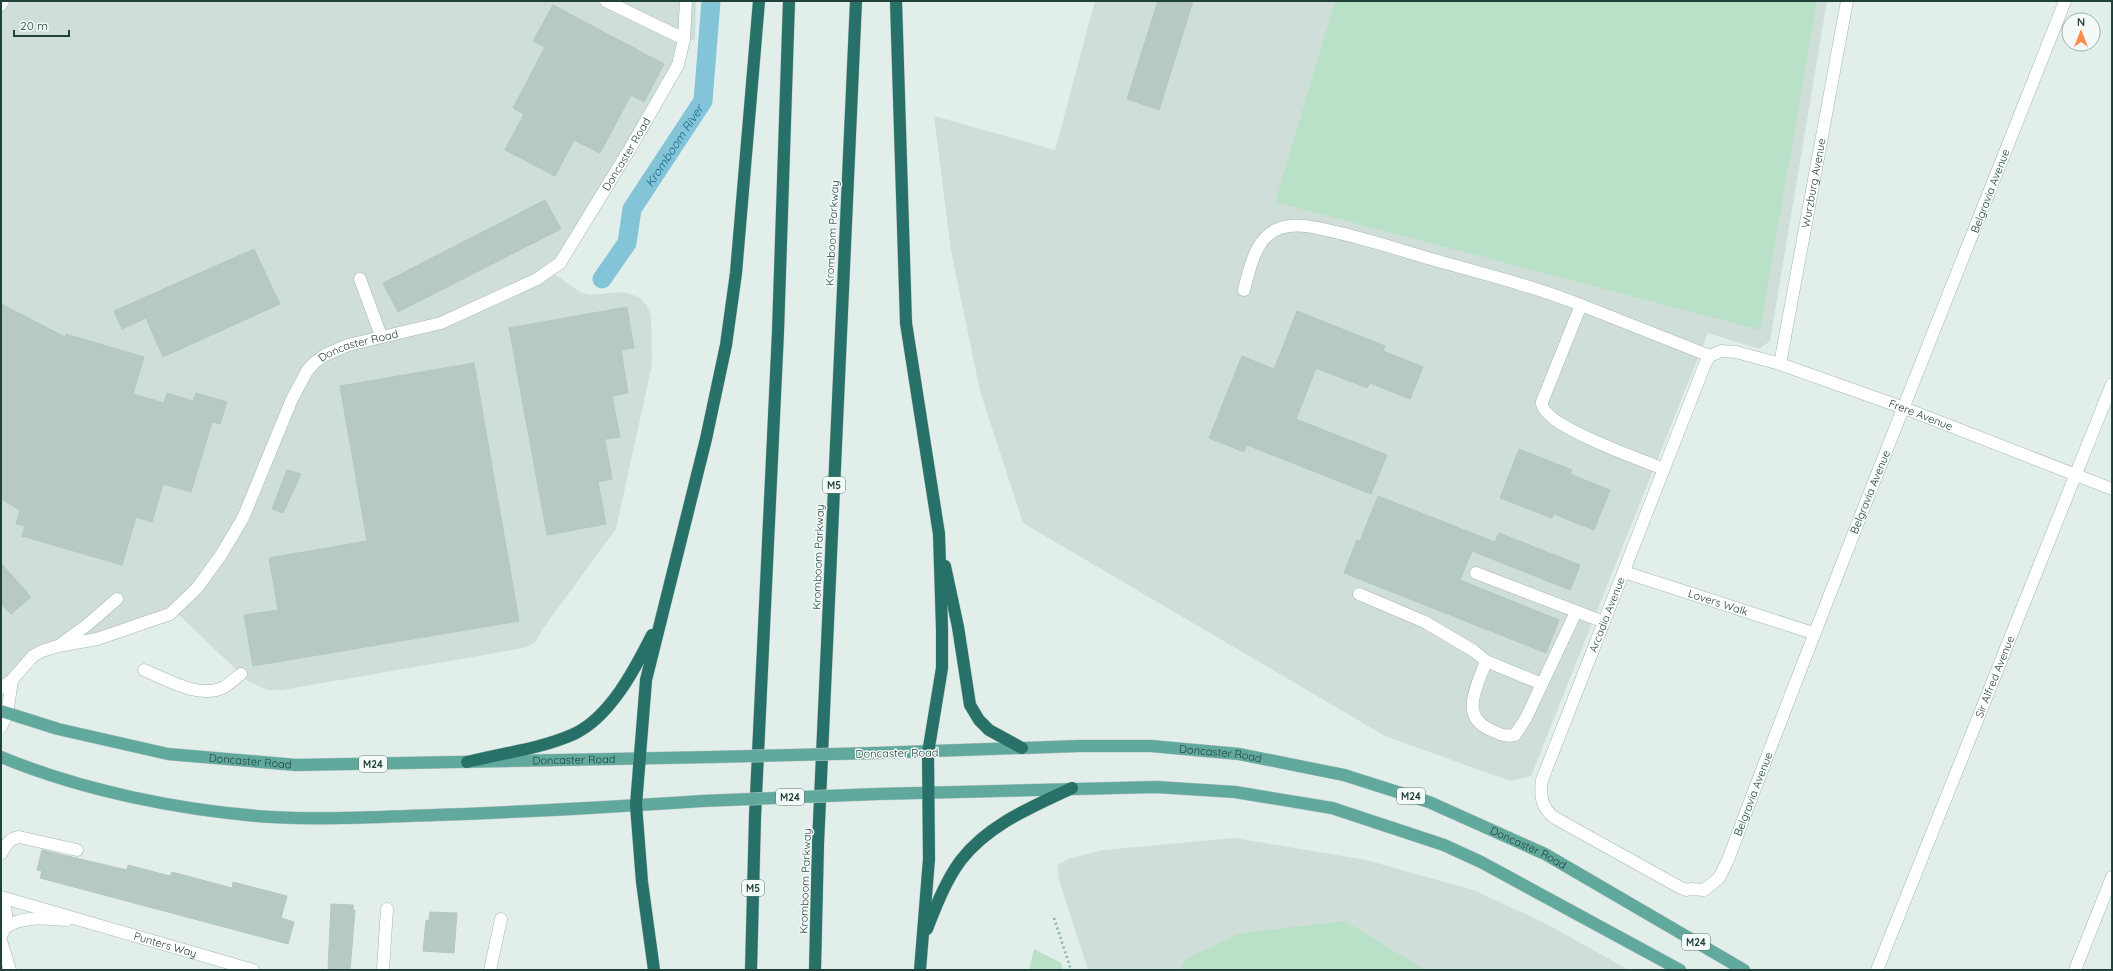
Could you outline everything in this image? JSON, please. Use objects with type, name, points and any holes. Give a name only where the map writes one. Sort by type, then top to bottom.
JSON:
[{"type":"highway","points":[[654,970],[642,882],[636,805],[646,680],[706,439],[726,345],[736,273],[759,1]]},
{"type":"highway","name":"M5","points":[[751,970],[755,824],[778,332],[789,1]]},
{"type":"highway","name":"Kromboom Parkway","points":[[815,970],[819,836],[856,1]]},
{"type":"highway","points":[[896,1],[906,322],[939,534],[958,627],[970,705],[979,720],[989,730],[1022,748]]},
{"type":"highway","points":[[920,970],[924,939],[929,859],[928,753],[942,668],[939,534]]},
{"type":"highway","points":[[467,762],[547,743],[575,733],[600,715],[623,686],[637,664],[662,615]]},
{"type":"highway","points":[[924,939],[948,883],[961,861],[980,840],[1005,821],[1072,788]]},
{"type":"main road","name":"Doncaster Road","points":[[4,712],[58,729],[168,754],[296,765],[928,753],[1022,748],[1151,746],[1239,754],[1344,775],[1429,802],[1545,854],[1744,970]]},
{"type":"main road","name":"M24","points":[[1,757],[61,778],[157,802],[272,817],[357,817],[474,814],[702,801],[1072,788],[1156,787],[1235,792],[1332,808],[1438,842],[1481,862],[1680,970]]},
{"type":"street","points":[[1,5],[3,1]]},
{"type":"street","points":[[606,1],[684,39]]},
{"type":"street","name":"Doncaster Road","points":[[1,688],[12,680],[33,656],[58,646],[111,635],[150,622],[175,611],[197,588],[221,555],[243,518],[292,399],[307,371],[325,355],[338,349],[381,336],[441,323],[537,279],[560,263],[631,148],[678,65],[684,39],[686,1]]},
{"type":"street","name":"Wurzburg Avenue","points":[[1780,364],[1847,1]]},
{"type":"street","name":"Belgravia Avenue","points":[[1620,854],[1687,890],[1704,890],[1719,878],[1728,860],[1813,633],[2065,1]]},
{"type":"street","points":[[1244,290],[1253,257],[1263,240],[1271,233],[1278,229],[1297,226],[1317,228],[1552,293],[1710,356]]},
{"type":"street","points":[[360,279],[381,336]]},
{"type":"street","points":[[1581,305],[1542,402],[1542,407],[1562,425],[1605,445],[1664,469]]},
{"type":"street","name":"Frere Avenue","points":[[1710,356],[1717,351],[1726,350],[1780,364],[1904,408],[2112,489]]},
{"type":"street","name":"Arcadia Avenue","points":[[1620,854],[1548,814],[1541,800],[1540,790],[1542,780],[1710,356]]},
{"type":"street","name":"Sir Alfred Avenue","points":[[1877,970],[2112,384]]},
{"type":"street","name":"Lovers Walk","points":[[1624,572],[1813,633]]},
{"type":"street","points":[[1476,573],[1604,622]]},
{"type":"street","points":[[1359,594],[1425,622],[1474,651],[1486,661],[1542,684]]},
{"type":"street","points":[[58,646],[88,625],[117,599]]},
{"type":"street","points":[[1486,661],[1473,699],[1472,710],[1474,717],[1484,727],[1501,734],[1515,735],[1526,718],[1576,612]]},
{"type":"street","points":[[144,670],[194,689],[203,690],[213,690],[224,687],[241,674]]},
{"type":"street","points":[[1,727],[12,680]]},
{"type":"street","points":[[1,854],[6,843],[11,839],[19,837],[77,850]]},
{"type":"street","points":[[2075,970],[2112,877]]},
{"type":"street","name":"Punters Way","points":[[1,897],[60,913],[78,921],[253,970]]},
{"type":"street","name":"Punters Way","points":[[1,901],[6,914],[3,932]]},
{"type":"street","points":[[383,970],[387,909]]},
{"type":"street","name":"Punters Way","points":[[3,932],[13,922],[26,919],[78,921]]},
{"type":"street","points":[[490,970],[501,919]]},
{"type":"street","points":[[1,941],[10,970]]},
{"type":"path","points":[[1054,918],[1071,970]]},
{"type":"shaded area","points":[[1,1],[696,1],[695,40],[684,39],[678,65],[550,271],[580,292],[589,295],[623,292],[639,297],[646,304],[651,315],[652,364],[616,529],[544,627],[535,643],[524,648],[282,690],[268,690],[248,681],[175,611],[42,651],[1,688]]},
{"type":"shaded area","points":[[1095,1],[1827,1],[1770,341],[1759,349],[1708,333],[1531,776],[1510,781],[1385,736],[1023,523],[980,391],[951,251],[934,116],[1055,150]]},
{"type":"shaded area","points":[[1234,838],[1366,860],[1473,890],[1543,922],[1629,970],[1088,970],[1059,880],[1057,865],[1071,858],[1103,850]]},
{"type":"green space","points":[[1335,1],[1817,1],[1760,330],[1275,202]]},
{"type":"green space","points":[[1345,921],[1425,970],[1180,970],[1186,959],[1238,934]]},
{"type":"green space","points":[[1034,949],[1061,963],[1063,970],[1029,970]]},
{"type":"building","points":[[1158,1],[1193,1],[1159,110],[1127,99]]},
{"type":"building","points":[[553,5],[664,64],[644,102],[631,95],[600,153],[574,140],[555,176],[505,150],[524,114],[513,108],[545,47],[533,41]]},
{"type":"building","points":[[545,200],[561,229],[398,312],[383,283]]},
{"type":"building","points":[[254,249],[280,304],[163,357],[146,318],[122,329],[114,311]]},
{"type":"building","points":[[1,304],[65,337],[66,334],[144,357],[133,394],[164,403],[167,393],[193,401],[196,393],[227,402],[220,424],[212,422],[191,492],[163,484],[152,522],[136,517],[122,565],[22,536],[25,526],[16,524],[20,510],[1,499]]},
{"type":"building","points":[[627,307],[634,348],[621,350],[628,393],[612,396],[620,437],[605,439],[612,479],[598,482],[606,524],[547,535],[509,328]]},
{"type":"building","points":[[1297,311],[1385,346],[1383,351],[1423,367],[1410,399],[1370,383],[1367,388],[1316,368],[1296,419],[1387,455],[1371,494],[1247,445],[1244,452],[1209,438],[1242,356],[1274,369]]},
{"type":"building","points":[[474,363],[519,621],[253,666],[244,615],[278,610],[269,558],[367,541],[340,386]]},
{"type":"building","points":[[1519,449],[1572,470],[1570,474],[1610,490],[1594,530],[1554,514],[1552,518],[1500,498]]},
{"type":"building","points":[[287,470],[301,474],[283,513],[272,509]]},
{"type":"building","points":[[1378,496],[1495,542],[1499,533],[1580,565],[1570,590],[1472,551],[1460,580],[1559,620],[1546,653],[1344,573],[1357,540],[1360,541]]},
{"type":"building","points":[[1,563],[31,597],[11,614],[1,604]]},
{"type":"building","points":[[42,850],[127,870],[128,865],[170,876],[172,872],[232,888],[233,882],[287,896],[281,918],[294,922],[288,944],[40,878],[42,871],[37,870]]},
{"type":"building","points":[[331,904],[353,905],[353,910],[355,910],[350,970],[328,970]]},
{"type":"building","points":[[430,912],[457,913],[454,953],[423,951],[426,920],[429,921]]},
{"type":"waterway","name":"Kromboom River","points":[[602,279],[627,243],[632,209],[703,101],[711,1]]}]
